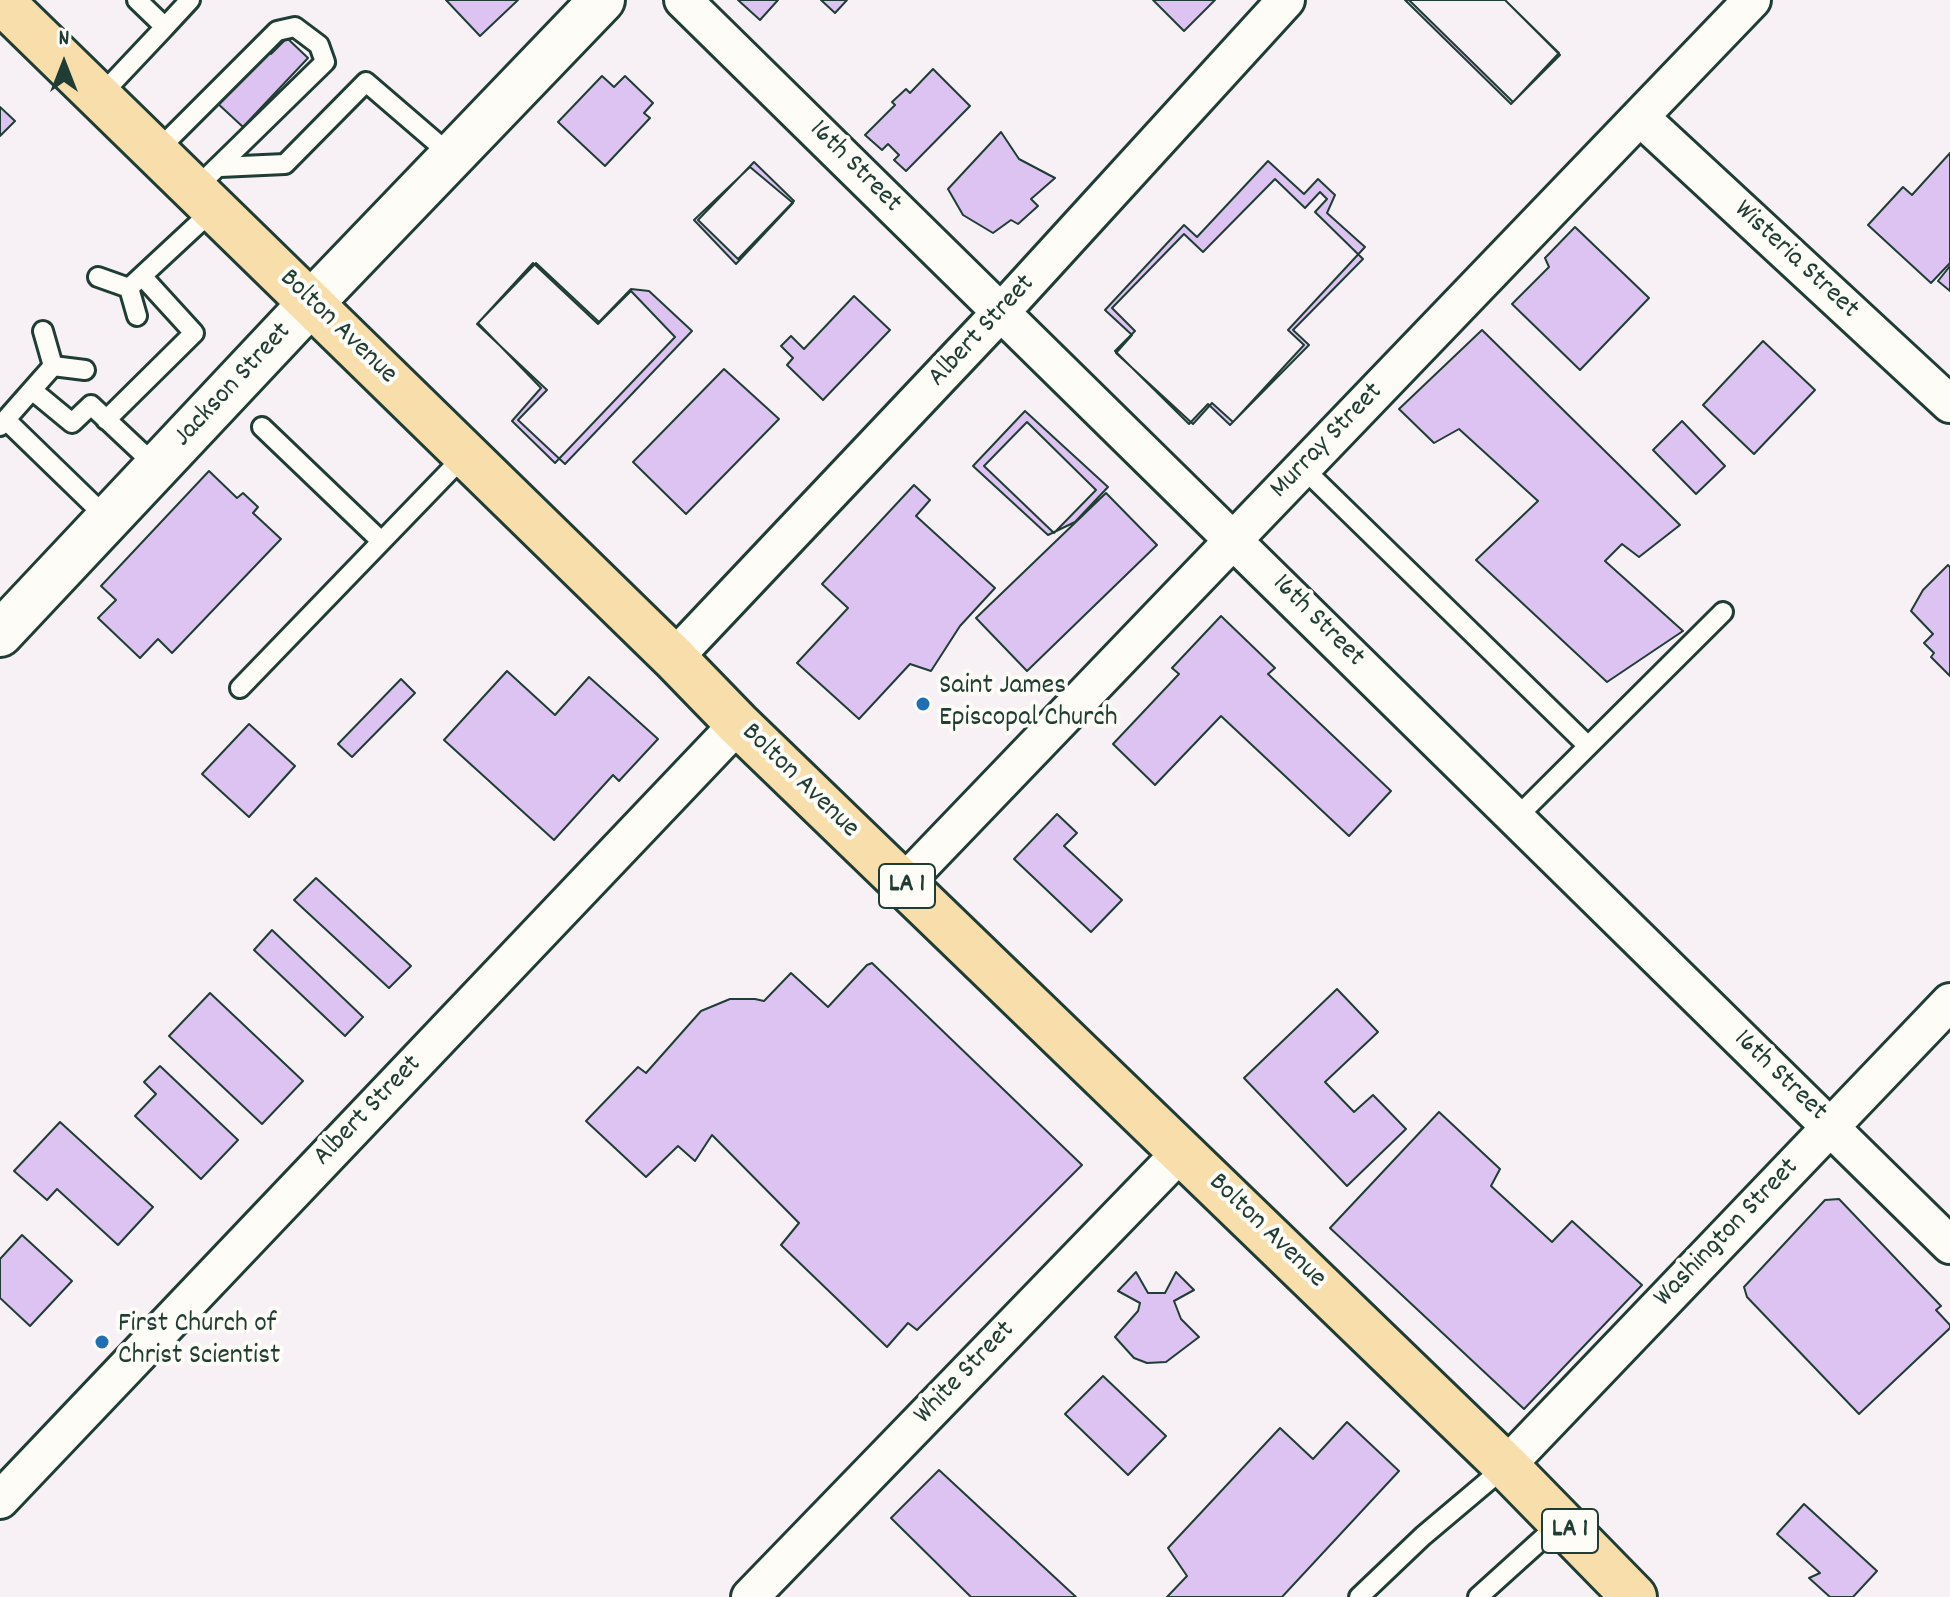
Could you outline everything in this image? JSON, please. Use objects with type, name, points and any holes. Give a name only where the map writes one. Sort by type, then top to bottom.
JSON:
[{"type":"main road","name":"Bolton Avenue","points":[[0,0],[156,152],[209,189],[311,303],[738,724],[1506,1466],[1561,1522],[1621,1593]]},
{"type":"main road","name":"Jackson Street","points":[[3,626],[602,0]]},
{"type":"street","name":"16th Street","points":[[683,0],[1950,1245]]},
{"type":"street","name":"Albert Street","points":[[674,658],[1001,312],[1286,0]]},
{"type":"street","name":"Murray Street","points":[[904,883],[1752,0]]},
{"type":"street","name":"Wisteria Street","points":[[1640,117],[1950,404]]},
{"type":"street","name":"Albert Street","points":[[0,1500],[738,724]]},
{"type":"street","name":"Washington Street","points":[[1506,1466],[1950,1002]]},
{"type":"street","name":"White Street","points":[[750,1597],[1182,1151]]},
{"type":"lane","points":[[137,0],[165,27]]},
{"type":"lane","points":[[99,97],[190,0]]},
{"type":"lane","points":[[137,316],[136,282],[209,189],[325,62],[319,45],[295,27],[277,31],[156,152]]},
{"type":"lane","points":[[209,189],[285,164],[366,82],[452,156]]},
{"type":"lane","points":[[98,277],[136,282],[194,333],[106,420]]},
{"type":"lane","points":[[43,331],[53,366]]},
{"type":"lane","points":[[53,366],[85,370]]},
{"type":"lane","points":[[53,366],[3,423],[108,519]]},
{"type":"lane","points":[[32,390],[72,423],[91,405],[157,467]]},
{"type":"lane","points":[[262,427],[381,541]]},
{"type":"lane","points":[[240,688],[466,454]]},
{"type":"lane","points":[[1303,468],[1588,746]]},
{"type":"lane","points":[[1516,818],[1723,612]]},
{"type":"lane","points":[[1359,1597],[1423,1536],[1506,1466]]},
{"type":"lane","points":[[1478,1597],[1561,1522]]},
{"type":"building","points":[[446,0],[518,0],[480,36]]},
{"type":"building","points":[[738,0],[778,0],[760,20]]},
{"type":"building","points":[[821,0],[847,0],[835,13]]},
{"type":"building","points":[[1153,0],[1215,0],[1184,31]]},
{"type":"building","points":[[1405,0],[1505,0],[1560,55],[1511,104]]},
{"type":"building","points":[[1409,0],[1505,0],[1559,53],[1513,102]]},
{"type":"building","points":[[287,38],[308,58],[243,127],[215,101],[265,49],[271,54]]},
{"type":"building","points":[[933,69],[970,106],[906,171],[894,160],[899,155],[888,144],[882,150],[865,135],[895,105],[892,102],[906,89],[910,93]]},
{"type":"building","points":[[602,76],[614,87],[625,76],[653,103],[644,113],[650,118],[605,166],[558,122]]},
{"type":"building","points":[[0,107],[15,121],[0,136]]},
{"type":"building","points":[[1001,132],[1019,159],[1055,178],[1031,199],[1038,206],[1018,224],[1011,220],[993,233],[963,215],[948,189]]},
{"type":"building","points":[[1950,153],[1950,263],[1931,283],[1868,225],[1903,187],[1912,195]]},
{"type":"building","points":[[1268,161],[1304,194],[1318,179],[1335,195],[1327,213],[1365,247],[1288,330],[1304,345],[1233,422],[1212,403],[1193,424],[1116,353],[1132,335],[1105,310],[1184,225],[1197,237]]},
{"type":"building","points":[[754,162],[794,201],[738,259],[698,220]]},
{"type":"building","points":[[750,167],[793,203],[736,264],[694,220]]},
{"type":"building","points":[[1275,179],[1305,208],[1320,192],[1327,199],[1315,212],[1363,259],[1293,330],[1309,345],[1230,425],[1208,404],[1189,424],[1115,351],[1135,331],[1112,308],[1184,234],[1203,252]]},
{"type":"building","points":[[1575,227],[1649,298],[1580,370],[1512,304],[1549,267],[1545,258]]},
{"type":"building","points":[[533,263],[598,324],[631,291],[675,337],[555,463],[512,421],[541,388],[478,323]]},
{"type":"building","points":[[536,263],[599,322],[631,289],[649,291],[692,331],[565,464],[518,420],[547,390],[477,324]]},
{"type":"building","points":[[1950,266],[1950,291],[1938,281]]},
{"type":"building","points":[[854,296],[890,330],[823,400],[787,365],[793,358],[781,346],[791,336],[804,349]]},
{"type":"building","points":[[1482,330],[1680,525],[1639,557],[1622,544],[1605,561],[1683,631],[1607,682],[1476,560],[1538,501],[1459,429],[1434,443],[1399,409]]},
{"type":"building","points":[[1763,341],[1815,390],[1754,454],[1703,405]]},
{"type":"building","points":[[724,369],[779,419],[686,514],[633,462]]},
{"type":"building","points":[[1025,411],[1108,487],[1075,522],[1048,535],[973,466]]},
{"type":"building","points":[[1682,421],[1725,466],[1696,494],[1653,450]]},
{"type":"building","points":[[1027,422],[1096,490],[1054,533],[984,466]]},
{"type":"building","points":[[209,471],[237,498],[243,493],[258,507],[253,513],[281,539],[172,653],[158,639],[140,658],[98,618],[116,600],[101,586]]},
{"type":"building","points":[[914,485],[930,500],[916,516],[995,588],[960,626],[931,671],[910,664],[859,719],[797,663],[848,608],[822,584]]},
{"type":"building","points":[[1106,493],[1157,545],[1027,671],[976,618]]},
{"type":"building","points":[[1948,565],[1950,676],[1931,657],[1934,653],[1924,643],[1933,634],[1911,611],[1923,590]]},
{"type":"building","points":[[1221,616],[1275,668],[1268,674],[1391,791],[1349,836],[1221,716],[1155,785],[1113,744],[1179,674],[1172,668]]},
{"type":"building","points":[[507,671],[555,715],[589,677],[658,739],[619,781],[613,775],[554,840],[444,740]]},
{"type":"building","points":[[401,679],[415,693],[352,757],[338,744]]},
{"type":"building","points":[[249,724],[295,766],[249,817],[202,774]]},
{"type":"building","points":[[1057,814],[1077,833],[1064,846],[1122,900],[1091,932],[1014,859]]},
{"type":"building","points":[[316,878],[411,966],[389,988],[294,900]]},
{"type":"building","points":[[272,930],[363,1017],[345,1036],[254,950]]},
{"type":"building","points":[[872,963],[1082,1165],[917,1330],[908,1323],[887,1347],[781,1245],[799,1223],[712,1135],[695,1161],[678,1146],[646,1177],[586,1121],[638,1067],[646,1073],[701,1011],[730,999],[764,1001],[791,973],[828,1007]]},
{"type":"building","points":[[1337,989],[1378,1032],[1325,1082],[1354,1112],[1373,1095],[1406,1129],[1347,1186],[1244,1078]]},
{"type":"building","points":[[210,993],[303,1081],[262,1124],[169,1036]]},
{"type":"building","points":[[160,1066],[238,1140],[201,1179],[135,1116],[156,1094],[144,1082]]},
{"type":"building","points":[[1439,1112],[1500,1169],[1491,1186],[1552,1242],[1572,1221],[1642,1285],[1524,1409],[1330,1228]]},
{"type":"building","points":[[60,1122],[153,1207],[118,1245],[57,1189],[47,1200],[14,1171]]},
{"type":"building","points":[[1839,1199],[1941,1306],[1936,1310],[1950,1325],[1859,1414],[1747,1297],[1744,1287],[1825,1200]]},
{"type":"building","points":[[22,1235],[72,1281],[30,1326],[0,1298],[0,1259]]},
{"type":"building","points":[[1136,1272],[1148,1293],[1165,1293],[1176,1272],[1194,1290],[1174,1301],[1181,1319],[1199,1337],[1166,1362],[1147,1363],[1134,1358],[1115,1337],[1138,1311],[1140,1303],[1118,1291]]},
{"type":"building","points":[[1103,1376],[1166,1436],[1128,1475],[1065,1414]]},
{"type":"building","points":[[1347,1422],[1399,1471],[1282,1597],[1167,1597],[1187,1576],[1168,1548],[1280,1428],[1313,1459]]},
{"type":"building","points":[[939,1470],[1076,1597],[971,1597],[891,1518]]},
{"type":"building","points":[[1804,1504],[1877,1571],[1853,1597],[1830,1597],[1809,1578],[1820,1573],[1777,1534]]},
{"type":"place","name":"Saint James Episcopal Church","points":[[923,704]]},
{"type":"place","name":"First Church of Christ Scientist","points":[[102,1342]]}]
